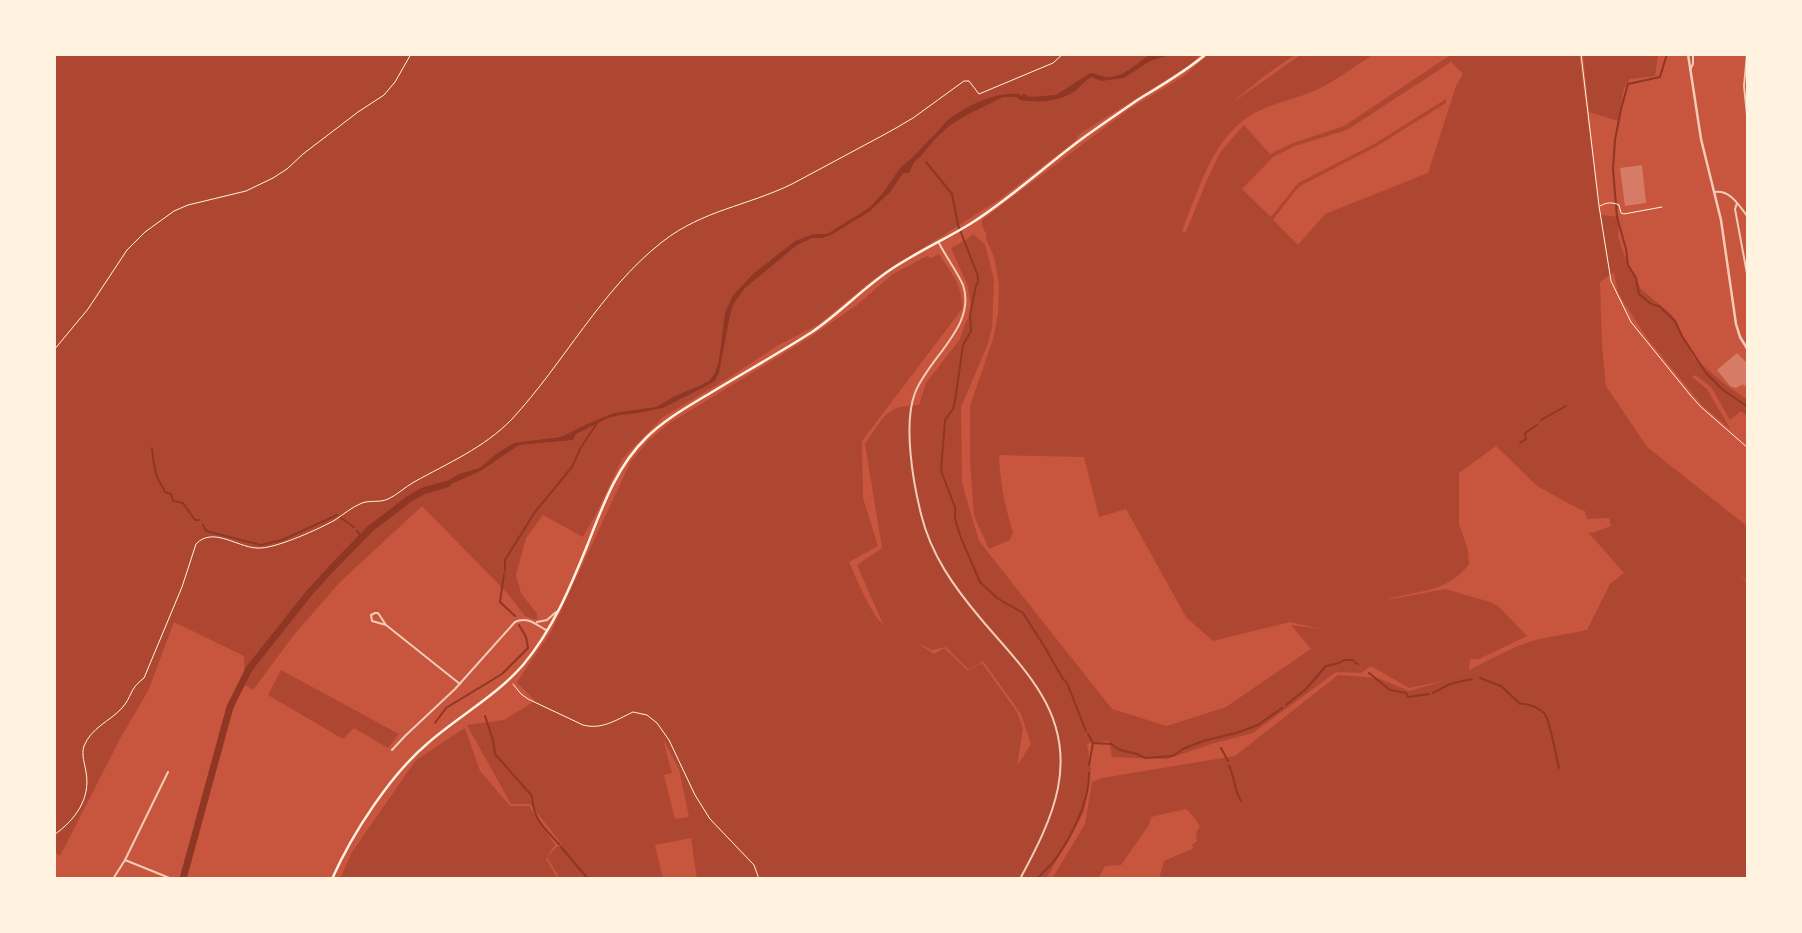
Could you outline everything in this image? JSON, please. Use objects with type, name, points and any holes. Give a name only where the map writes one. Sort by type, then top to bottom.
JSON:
[{"type":"main road","points":[[332,879],[359,828],[403,767],[425,745],[509,680],[536,648],[559,609],[612,486],[628,458],[644,440],[675,414],[826,322],[893,268],[970,224],[1080,140],[1206,54]]},
{"type":"street","points":[[1691,54],[1690,70],[1701,139],[1721,220],[1736,324],[1748,350]]},
{"type":"street","points":[[1747,54],[1744,86],[1748,125]]},
{"type":"street","points":[[1714,192],[1724,191],[1748,217]]},
{"type":"street","points":[[1737,203],[1735,209],[1748,279]]},
{"type":"street","points":[[939,243],[961,280],[965,304],[956,330],[923,377],[914,397],[911,449],[921,515],[931,547],[949,578],[1040,692],[1054,722],[1060,746],[1059,780],[1051,816],[1020,879]]},
{"type":"street","points":[[534,622],[547,620],[559,609]]},
{"type":"street","points":[[392,750],[460,684],[515,622],[525,619],[548,631]]},
{"type":"street","points":[[386,625],[460,684]]},
{"type":"street","points":[[113,879],[168,772]]},
{"type":"street","points":[[125,860],[172,879]]},
{"type":"path","points":[[54,350],[88,309],[127,250],[145,232],[174,211],[246,191],[287,169],[358,112],[384,95],[411,54]]},
{"type":"path","points":[[54,835],[66,827],[87,795],[84,746],[98,727],[125,705],[133,688],[144,678],[182,587],[196,544],[200,540],[219,538],[257,548],[285,543],[331,522],[364,502],[380,502],[390,498],[414,481],[464,456],[510,421],[641,261],[685,227],[705,216],[792,184],[892,130],[964,81],[968,81],[979,94],[1053,63],[1063,54]]},
{"type":"path","points":[[1581,54],[1610,277],[1625,312],[1643,338],[1701,407],[1748,448]]},
{"type":"path","points":[[1599,206],[1615,203],[1619,205],[1622,214],[1662,207]]},
{"type":"path","points":[[509,680],[528,699],[590,727],[604,726],[632,712],[647,715],[657,723],[669,740],[710,819],[754,864],[759,879]]},
{"type":"shaded area","points":[[54,54],[1201,54],[1188,66],[1084,131],[1074,142],[997,201],[871,281],[819,324],[777,346],[663,417],[622,459],[583,537],[543,515],[526,538],[516,575],[521,593],[537,614],[537,620],[525,616],[508,594],[422,506],[340,582],[293,636],[253,690],[245,685],[244,656],[174,622],[148,691],[121,737],[60,856],[54,851]]},
{"type":"shaded area","points":[[1151,54],[1173,54],[1150,61],[1124,78],[1101,81],[1092,77],[1069,95],[1048,101],[1003,97],[949,126],[914,162],[909,173],[903,173],[890,192],[870,211],[831,235],[812,238],[797,245],[745,288],[734,303],[730,315],[719,373],[715,381],[663,408],[608,418],[576,434],[573,440],[519,445],[482,470],[445,487],[439,486],[459,474],[480,468],[514,443],[561,437],[614,413],[656,407],[709,381],[719,360],[725,313],[737,291],[753,274],[795,241],[814,234],[827,234],[869,208],[901,167],[949,119],[973,104],[991,97],[1010,94],[1030,97],[1056,95],[1090,73],[1112,77],[1130,69]]},
{"type":"shaded area","points":[[1209,54],[1296,54],[1229,105],[1302,54],[1374,54],[1325,86],[1265,108],[1240,123],[1220,146],[1205,173],[1182,231],[1186,232],[1221,151],[1244,125],[1270,154],[1293,143],[1344,126],[1452,54],[1579,54],[1600,215],[1619,217],[1618,236],[1640,288],[1672,315],[1694,358],[1748,400],[1748,417],[1741,411],[1730,420],[1711,387],[1695,375],[1692,377],[1707,389],[1731,430],[1701,404],[1647,338],[1618,293],[1614,272],[1600,282],[1606,386],[1647,447],[1748,527],[1748,582],[1738,571],[1748,584],[1748,879],[1159,879],[1164,861],[1194,848],[1192,845],[1197,841],[1196,833],[1200,826],[1186,809],[1151,817],[1149,825],[1121,865],[1105,866],[1098,879],[1052,879],[1085,824],[1092,782],[1102,778],[1235,756],[1338,675],[1378,678],[1409,691],[1444,681],[1409,688],[1371,666],[1361,673],[1336,672],[1253,733],[1167,759],[1112,757],[1109,741],[1087,743],[1091,770],[1084,812],[1046,879],[697,879],[691,838],[655,845],[663,879],[560,879],[547,857],[561,843],[530,804],[511,804],[467,725],[504,720],[535,701],[517,682],[551,632],[631,461],[648,441],[668,424],[809,338],[857,305],[893,274],[927,256],[931,258],[939,254],[958,286],[962,309],[862,441],[863,498],[878,546],[849,562],[860,588],[883,624],[857,565],[882,548],[865,444],[886,415],[899,408],[919,405],[926,383],[960,339],[972,311],[967,284],[951,248],[973,234],[985,244],[994,280],[992,328],[961,407],[962,483],[979,541],[1112,709],[1167,726],[1226,707],[1311,649],[1291,625],[1322,629],[1290,622],[1213,641],[1186,617],[1126,509],[1099,517],[1084,457],[999,455],[1003,495],[1013,533],[1010,540],[989,549],[974,516],[970,461],[970,406],[993,339],[998,314],[999,284],[982,220],[1128,110],[1184,76]],"holes":[[[1451,62],[1463,74],[1456,86],[1428,173],[1325,214],[1298,245],[1273,220],[1300,186],[1377,146],[1446,103],[1446,99],[1376,143],[1298,183],[1271,217],[1242,189],[1273,157],[1295,146],[1347,130]],[[1496,446],[1537,486],[1585,511],[1587,519],[1609,518],[1611,526],[1588,532],[1624,573],[1610,584],[1587,630],[1521,645],[1469,670],[1470,659],[1479,659],[1527,636],[1498,606],[1445,589],[1386,600],[1441,586],[1460,574],[1469,564],[1468,550],[1459,524],[1459,473]],[[916,642],[932,650],[946,647],[969,670],[983,661],[1021,714],[1031,744],[1017,766],[1023,729],[1017,712],[982,663],[968,671],[944,648],[934,654]],[[663,739],[679,769],[689,817],[675,819],[664,775],[672,773]]]},
{"type":"shaded area","points":[[1583,54],[1658,54],[1655,76],[1630,79],[1624,88],[1618,121],[1589,112]]},
{"type":"shaded area","points":[[281,670],[399,734],[388,748],[354,728],[343,739],[268,695]]},
{"type":"shaded area","points":[[465,728],[480,771],[510,806],[529,806],[555,845],[546,859],[558,879],[340,879],[352,852],[416,760]]},
{"type":"building","points":[[1642,165],[1646,203],[1625,206],[1620,168]]},
{"type":"building","points":[[1737,353],[1748,364],[1748,382],[1744,387],[1743,384],[1736,388],[1730,386],[1717,370]]},
{"type":"waterway","points":[[1667,54],[1660,77],[1628,84],[1615,140],[1613,169],[1617,217],[1628,265],[1636,278],[1639,294],[1651,304],[1659,306],[1675,321],[1706,373],[1723,390],[1748,407]]},
{"type":"waterway","points":[[926,162],[952,194],[958,225],[978,276],[970,314],[971,331],[963,345],[955,401],[945,420],[941,471],[955,507],[955,519],[961,538],[980,582],[997,598],[1023,613],[1067,683],[1086,731]]},
{"type":"waterway","points":[[1541,420],[1566,406]]},
{"type":"waterway","points":[[505,571],[505,560],[535,512],[572,467],[597,423]]},
{"type":"waterway","points":[[1520,443],[1526,439],[1525,433],[1537,425]]},
{"type":"waterway","points":[[152,448],[156,474],[165,492],[171,494],[173,501],[183,503],[195,520],[199,520]]},
{"type":"waterway","points":[[183,879],[230,707],[249,669],[310,592],[370,529],[409,499],[423,491],[447,484]]},
{"type":"waterway","points":[[203,525],[206,531],[261,545],[282,540],[337,515]]},
{"type":"waterway","points":[[341,518],[354,527]]},
{"type":"waterway","points":[[357,531],[362,537]]},
{"type":"waterway","points":[[504,574],[500,602],[515,616]]},
{"type":"waterway","points":[[435,723],[446,708],[502,674],[528,648],[526,637],[519,625]]},
{"type":"waterway","points":[[1286,705],[1306,689],[1326,666],[1344,660],[1353,660],[1358,664]]},
{"type":"waterway","points":[[1369,673],[1390,690],[1406,693],[1408,697],[1429,694]]},
{"type":"waterway","points":[[1480,678],[1501,686],[1520,704],[1533,706],[1544,713],[1551,730],[1559,768]]},
{"type":"waterway","points":[[1433,693],[1450,684],[1472,679]]},
{"type":"waterway","points":[[1093,743],[1111,744],[1120,750],[1145,758],[1173,756],[1203,741],[1258,725],[1282,708]]},
{"type":"waterway","points":[[485,716],[495,754],[532,796],[537,817],[559,844]]},
{"type":"waterway","points":[[1088,734],[1093,743],[1089,765]]},
{"type":"waterway","points":[[1221,748],[1228,761]]},
{"type":"waterway","points":[[1229,766],[1241,801]]},
{"type":"waterway","points":[[1037,879],[1053,862],[1072,832],[1083,807],[1089,773]]},
{"type":"waterway","points":[[561,847],[588,879]]}]
